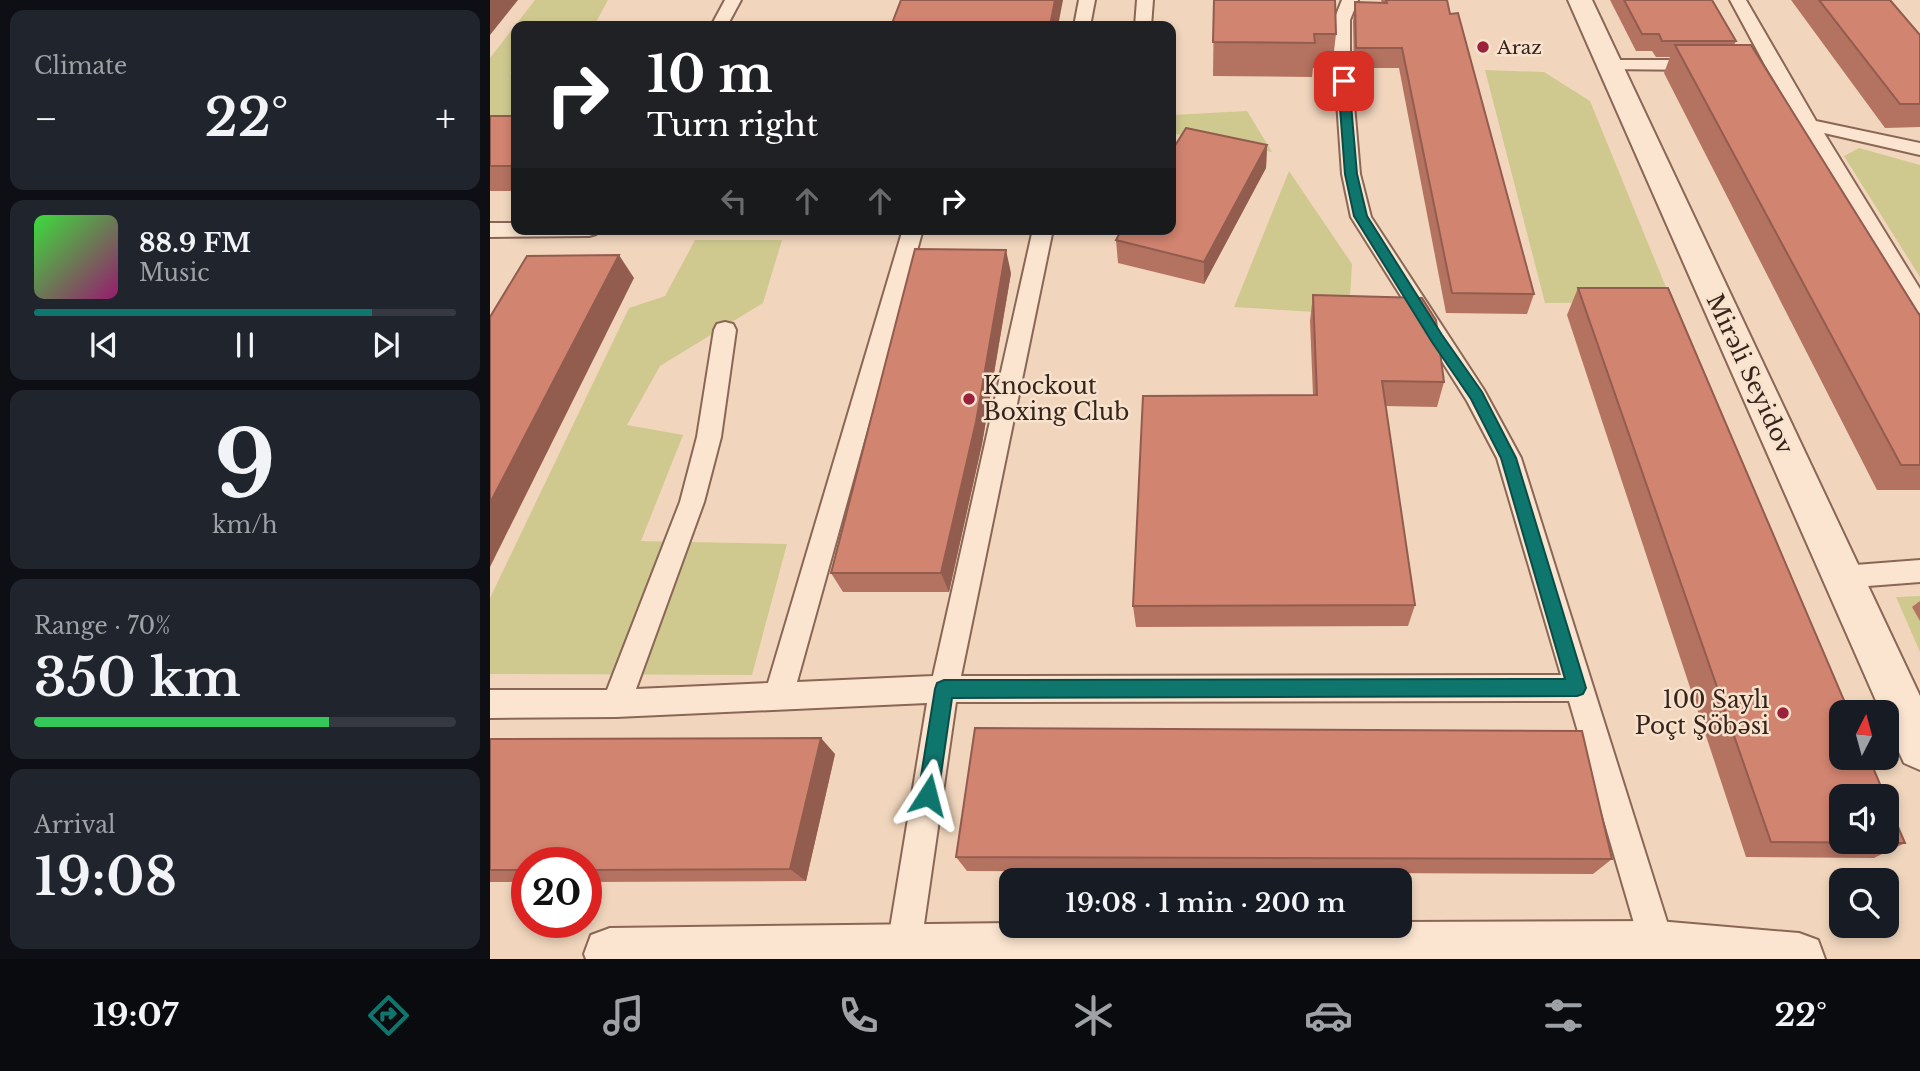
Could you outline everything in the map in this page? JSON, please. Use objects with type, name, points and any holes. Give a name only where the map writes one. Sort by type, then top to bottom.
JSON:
[{"type":"street","name":"Mirəli Seyidov","points":[[1580,0],[1920,747]]},
{"type":"street","points":[[609,957],[1658,947],[1799,959]]},
{"type":"lane","points":[[722,21],[733,0]]},
{"type":"lane","points":[[1083,21],[1087,0]]},
{"type":"lane","points":[[1143,21],[1145,0]]},
{"type":"lane","points":[[1350,0],[1342,20],[1342,58],[1351,174],[1361,216],[1476,396],[1508,458],[1658,947]]},
{"type":"lane","points":[[1738,0],[1766,65],[1810,125],[1920,306]]},
{"type":"lane","points":[[1609,65],[1718,65]]},
{"type":"lane","points":[[1810,125],[1920,149]]},
{"type":"lane","points":[[490,250],[496,230]]},
{"type":"lane","points":[[779,695],[911,235]]},
{"type":"lane","points":[[903,954],[944,689],[1042,235]]},
{"type":"lane","points":[[616,704],[692,502],[709,437],[725,330]]},
{"type":"lane","points":[[1843,577],[1920,571]]},
{"type":"lane","points":[[490,704],[616,704],[944,689],[1577,688]]},
{"type":"shaded area","points":[[535,0],[608,0],[597,21],[519,21]]},
{"type":"shaded area","points":[[511,31],[511,134],[490,134],[490,58]]},
{"type":"shaded area","points":[[1485,70],[1544,72],[1590,101],[1672,302],[1545,303]]},
{"type":"shaded area","points":[[1247,111],[1272,152],[1176,134],[1176,115]]},
{"type":"shaded area","points":[[1859,148],[1920,165],[1920,277],[1844,156]]},
{"type":"shaded area","points":[[1289,171],[1352,264],[1349,314],[1234,307]]},
{"type":"shaded area","points":[[695,240],[782,240],[763,303],[660,366],[627,425],[683,435],[641,541],[787,544],[752,675],[490,674],[490,598],[629,308],[665,296]]},
{"type":"shaded area","points":[[1920,596],[1920,652],[1896,597]]},
{"type":"building","points":[[901,0],[1055,0],[1051,21],[893,21]]},
{"type":"building","points":[[1214,0],[1335,0],[1336,34],[1314,34],[1315,43],[1213,42]]},
{"type":"building","points":[[1386,0],[1447,0],[1450,14],[1458,13],[1534,294],[1452,293],[1402,48],[1356,48],[1355,2],[1387,3]]},
{"type":"building","points":[[1624,0],[1712,0],[1736,41],[1662,41],[1659,34],[1642,34]]},
{"type":"building","points":[[1819,0],[1890,0],[1920,35],[1920,104],[1900,104]]},
{"type":"building","points":[[1675,45],[1751,45],[1920,316],[1920,465],[1901,465]]},
{"type":"building","points":[[490,116],[511,116],[511,166],[490,166]]},
{"type":"building","points":[[1186,128],[1267,145],[1204,262],[1116,240],[1119,235],[1176,235],[1176,144]]},
{"type":"building","points":[[915,249],[1006,250],[976,422],[941,573],[831,573]]},
{"type":"building","points":[[619,255],[490,503],[490,317],[527,256]]},
{"type":"building","points":[[1578,288],[1668,288],[1844,700],[1829,700],[1829,770],[1874,770],[1880,784],[1829,784],[1829,842],[1771,842]]},
{"type":"building","points":[[1313,295],[1422,298],[1436,320],[1444,382],[1382,381],[1415,605],[1133,606],[1143,396],[1317,395]]},
{"type":"building","points":[[975,728],[1582,731],[1612,859],[956,857]]},
{"type":"building","points":[[821,738],[790,869],[602,870],[602,847],[511,847],[511,870],[490,870],[490,739]]},
{"type":"building","points":[[1899,829],[1905,843],[1899,843]]},
{"type":"place","name":"Araz","points":[[1483,47]]},
{"type":"place","name":"Knockout Boxing Club","points":[[969,399]]},
{"type":"place","name":"100 Saylı Poçt Şöbəsi","points":[[1783,713]]},
{"type":"route","points":[[928,795],[944,689],[1577,688],[1508,458],[1476,396],[1361,216],[1351,174],[1344,81]]}]
